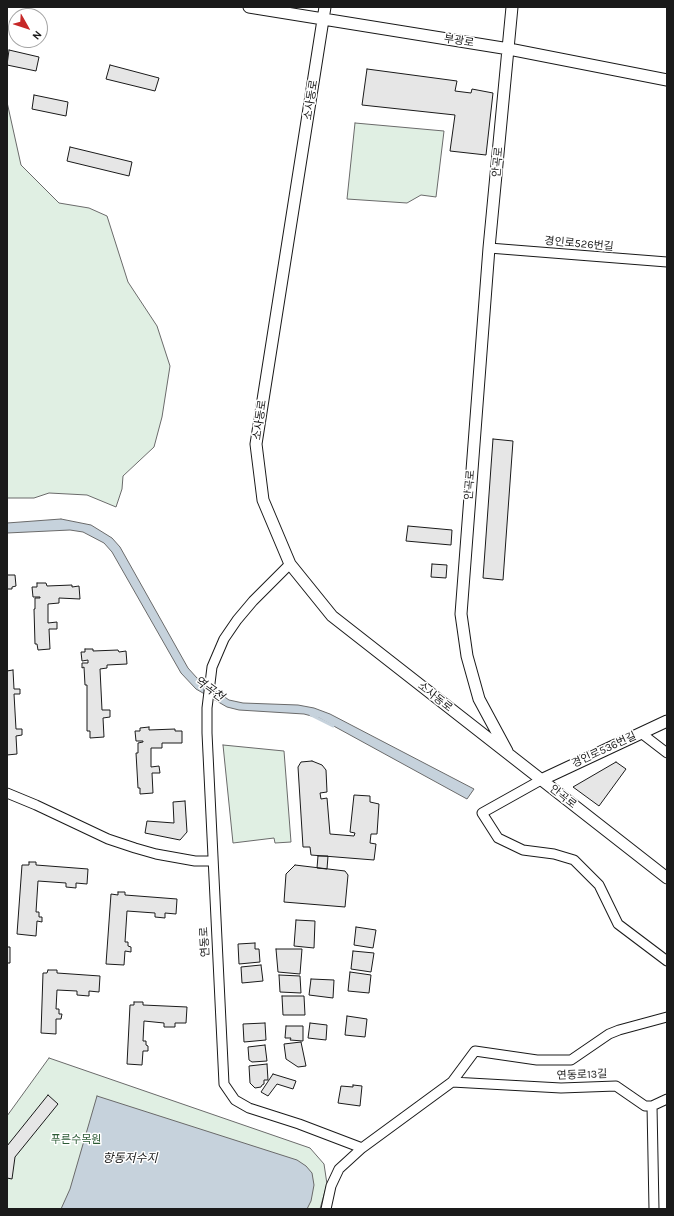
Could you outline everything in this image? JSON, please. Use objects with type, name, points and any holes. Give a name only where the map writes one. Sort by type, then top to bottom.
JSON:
[{"type":"street","name":"부광로","points":[[249,7],[508,49],[667,80]]},
{"type":"street","name":"소사동로","points":[[325,7],[256,444],[263,500],[290,564],[332,616],[510,755]]},
{"type":"street","name":"안곡로","points":[[512,7],[490,248],[461,614],[467,656],[479,699],[510,755],[667,878]]},
{"type":"street","name":"경인로526번길","points":[[490,248],[667,262]]},
{"type":"street","name":"연동로","points":[[290,564],[241,615],[224,639],[212,667],[206,724],[224,1084],[235,1100],[249,1108],[299,1124],[362,1148]]},
{"type":"street","name":"경인로536번길","points":[[542,780],[667,721]]},
{"type":"street","points":[[641,733],[667,753]]},
{"type":"street","points":[[542,780],[482,813],[498,838],[523,850],[554,854],[574,860],[599,885],[618,924],[667,960]]},
{"type":"street","points":[[7,793],[108,839],[135,848],[156,854],[195,861],[212,861]]},
{"type":"street","name":"연동로13길","points":[[326,1209],[331,1186],[339,1169],[362,1148],[452,1082],[474,1051],[538,1060],[571,1060],[609,1034],[618,1030],[667,1017]]},
{"type":"street","name":"연동로13길","points":[[452,1082],[561,1088],[616,1086],[645,1106],[652,1106]]},
{"type":"street","points":[[654,1209],[652,1106],[667,1099]]},
{"type":"green space","points":[[7,102],[21,165],[59,203],[89,208],[107,216],[128,282],[157,326],[170,366],[162,417],[154,447],[123,476],[122,489],[116,507],[87,495],[49,493],[34,498],[7,498]]},
{"type":"green space","points":[[355,123],[444,131],[436,197],[421,195],[407,203],[347,199]]},
{"type":"green space","points":[[223,745],[284,751],[291,842],[275,843],[274,838],[233,843]]},
{"type":"green space","name":"푸른수목원","points":[[49,1058],[310,1148],[324,1164],[327,1184],[320,1209],[7,1209],[7,1116]]},
{"type":"water","points":[[61,519],[91,525],[112,538],[120,547],[188,668],[197,678],[229,700],[243,703],[298,705],[314,708],[330,714],[474,789],[467,799],[319,718],[304,714],[239,710],[227,707],[196,689],[181,673],[112,552],[104,543],[83,532],[70,530],[7,533],[7,523]]},
{"type":"water","name":"항동저수지","points":[[97,1096],[297,1160],[306,1166],[312,1173],[314,1185],[311,1201],[307,1209],[61,1209],[70,1189]]},
{"type":"building","points":[[9,50],[39,57],[36,71],[7,65]]},
{"type":"building","points":[[110,65],[159,78],[155,91],[106,79]]},
{"type":"building","points":[[367,69],[457,81],[455,91],[471,93],[472,89],[493,93],[486,155],[450,151],[455,115],[362,105]]},
{"type":"building","points":[[34,95],[68,102],[66,116],[32,109]]},
{"type":"building","points":[[70,147],[132,162],[129,176],[67,161]]},
{"type":"building","points":[[493,439],[513,441],[503,580],[483,578]]},
{"type":"building","points":[[408,526],[452,530],[451,545],[406,541]]},
{"type":"building","points":[[432,564],[447,565],[446,578],[431,577]]},
{"type":"building","points":[[7,575],[15,575],[16,586],[12,587],[12,589],[7,589]]},
{"type":"building","points":[[37,583],[46,583],[47,586],[79,586],[80,599],[59,598],[59,603],[48,604],[48,623],[57,622],[57,629],[49,629],[50,649],[38,650],[37,644],[35,644],[35,598],[40,597],[33,597],[32,587],[37,587]]},
{"type":"building","points":[[85,649],[93,649],[93,651],[126,651],[127,664],[107,665],[107,668],[100,669],[102,710],[110,710],[110,717],[103,718],[104,737],[90,738],[90,731],[87,731],[87,685],[85,685],[84,667],[82,668],[82,663],[88,663],[88,660],[82,661],[81,652],[85,652]]},
{"type":"building","points":[[13,670],[14,689],[20,689],[20,694],[14,694],[16,729],[22,729],[22,735],[16,736],[17,754],[7,755],[7,671]]},
{"type":"building","points":[[149,727],[149,730],[175,729],[175,731],[182,731],[182,743],[162,743],[162,748],[151,748],[151,767],[159,766],[160,773],[152,773],[153,793],[140,794],[140,788],[138,788],[136,753],[138,753],[138,743],[143,741],[136,741],[135,731],[140,731],[140,728]]},
{"type":"building","points":[[312,761],[322,765],[326,770],[327,792],[320,793],[321,799],[327,798],[330,834],[354,836],[355,833],[350,832],[354,795],[370,796],[370,802],[379,804],[377,834],[371,834],[370,843],[376,844],[374,860],[311,855],[310,847],[303,847],[298,767],[301,762]]},
{"type":"building","points":[[616,762],[626,769],[599,806],[573,787]]},
{"type":"building","points":[[185,801],[187,832],[180,840],[145,833],[147,821],[174,823],[173,802]]},
{"type":"building","points":[[318,856],[328,856],[327,869],[317,868]]},
{"type":"building","points":[[29,862],[36,862],[36,865],[88,869],[87,884],[76,883],[76,888],[66,887],[66,883],[38,881],[36,912],[39,912],[39,917],[42,917],[42,922],[37,921],[36,936],[17,934],[22,865],[29,865]]},
{"type":"building","points":[[295,865],[345,871],[348,875],[345,907],[284,902],[286,874]]},
{"type":"building","points":[[118,892],[125,892],[125,895],[177,899],[176,914],[165,913],[165,918],[155,917],[155,913],[127,911],[125,942],[128,942],[128,946],[131,947],[131,952],[125,951],[124,965],[106,964],[111,894],[118,895]]},
{"type":"building","points":[[296,920],[315,921],[314,948],[294,946]]},
{"type":"building","points":[[356,927],[376,930],[373,948],[354,945]]},
{"type":"building","points":[[255,943],[255,949],[259,949],[260,962],[239,964],[238,944]]},
{"type":"building","points":[[7,947],[10,947],[10,963],[7,963]]},
{"type":"building","points":[[276,949],[302,949],[300,974],[278,972]]},
{"type":"building","points":[[353,951],[374,953],[371,972],[351,969]]},
{"type":"building","points":[[261,965],[263,981],[242,983],[241,967]]},
{"type":"building","points":[[48,970],[57,970],[57,973],[100,976],[99,992],[89,991],[89,996],[77,995],[77,991],[57,990],[56,1009],[59,1009],[59,1014],[62,1014],[61,1019],[56,1019],[56,1034],[41,1033],[43,973],[47,973]]},
{"type":"building","points":[[350,972],[371,975],[369,993],[348,991]]},
{"type":"building","points":[[279,975],[300,976],[301,993],[280,992]]},
{"type":"building","points":[[311,979],[334,980],[333,998],[309,995]]},
{"type":"building","points":[[282,996],[304,996],[305,1015],[283,1015]]},
{"type":"building","points":[[134,1002],[143,1002],[143,1005],[187,1007],[186,1023],[175,1023],[175,1027],[164,1027],[164,1023],[144,1021],[143,1041],[146,1041],[148,1051],[143,1051],[142,1065],[127,1064],[130,1005],[134,1005]]},
{"type":"building","points":[[347,1016],[367,1019],[365,1037],[345,1035]]},
{"type":"building","points":[[265,1023],[266,1040],[244,1042],[243,1024]]},
{"type":"building","points":[[310,1023],[327,1025],[326,1040],[308,1038]]},
{"type":"building","points":[[286,1026],[303,1026],[303,1041],[285,1038]]},
{"type":"building","points":[[301,1042],[306,1066],[298,1067],[286,1059],[284,1044]]},
{"type":"building","points":[[265,1045],[267,1061],[252,1062],[249,1060],[248,1047]]},
{"type":"building","points":[[267,1064],[268,1080],[264,1080],[264,1084],[261,1087],[255,1088],[250,1083],[249,1066]]},
{"type":"building","points":[[273,1074],[296,1081],[293,1089],[277,1084],[268,1096],[261,1092]]},
{"type":"building","points":[[353,1085],[362,1086],[360,1106],[338,1103],[341,1086],[353,1087]]},
{"type":"building","points":[[48,1095],[58,1104],[15,1157],[12,1179],[7,1178],[7,1146]]},
{"type":"waterway","name":"역곡천","points":[[311,715],[333,726]]}]
